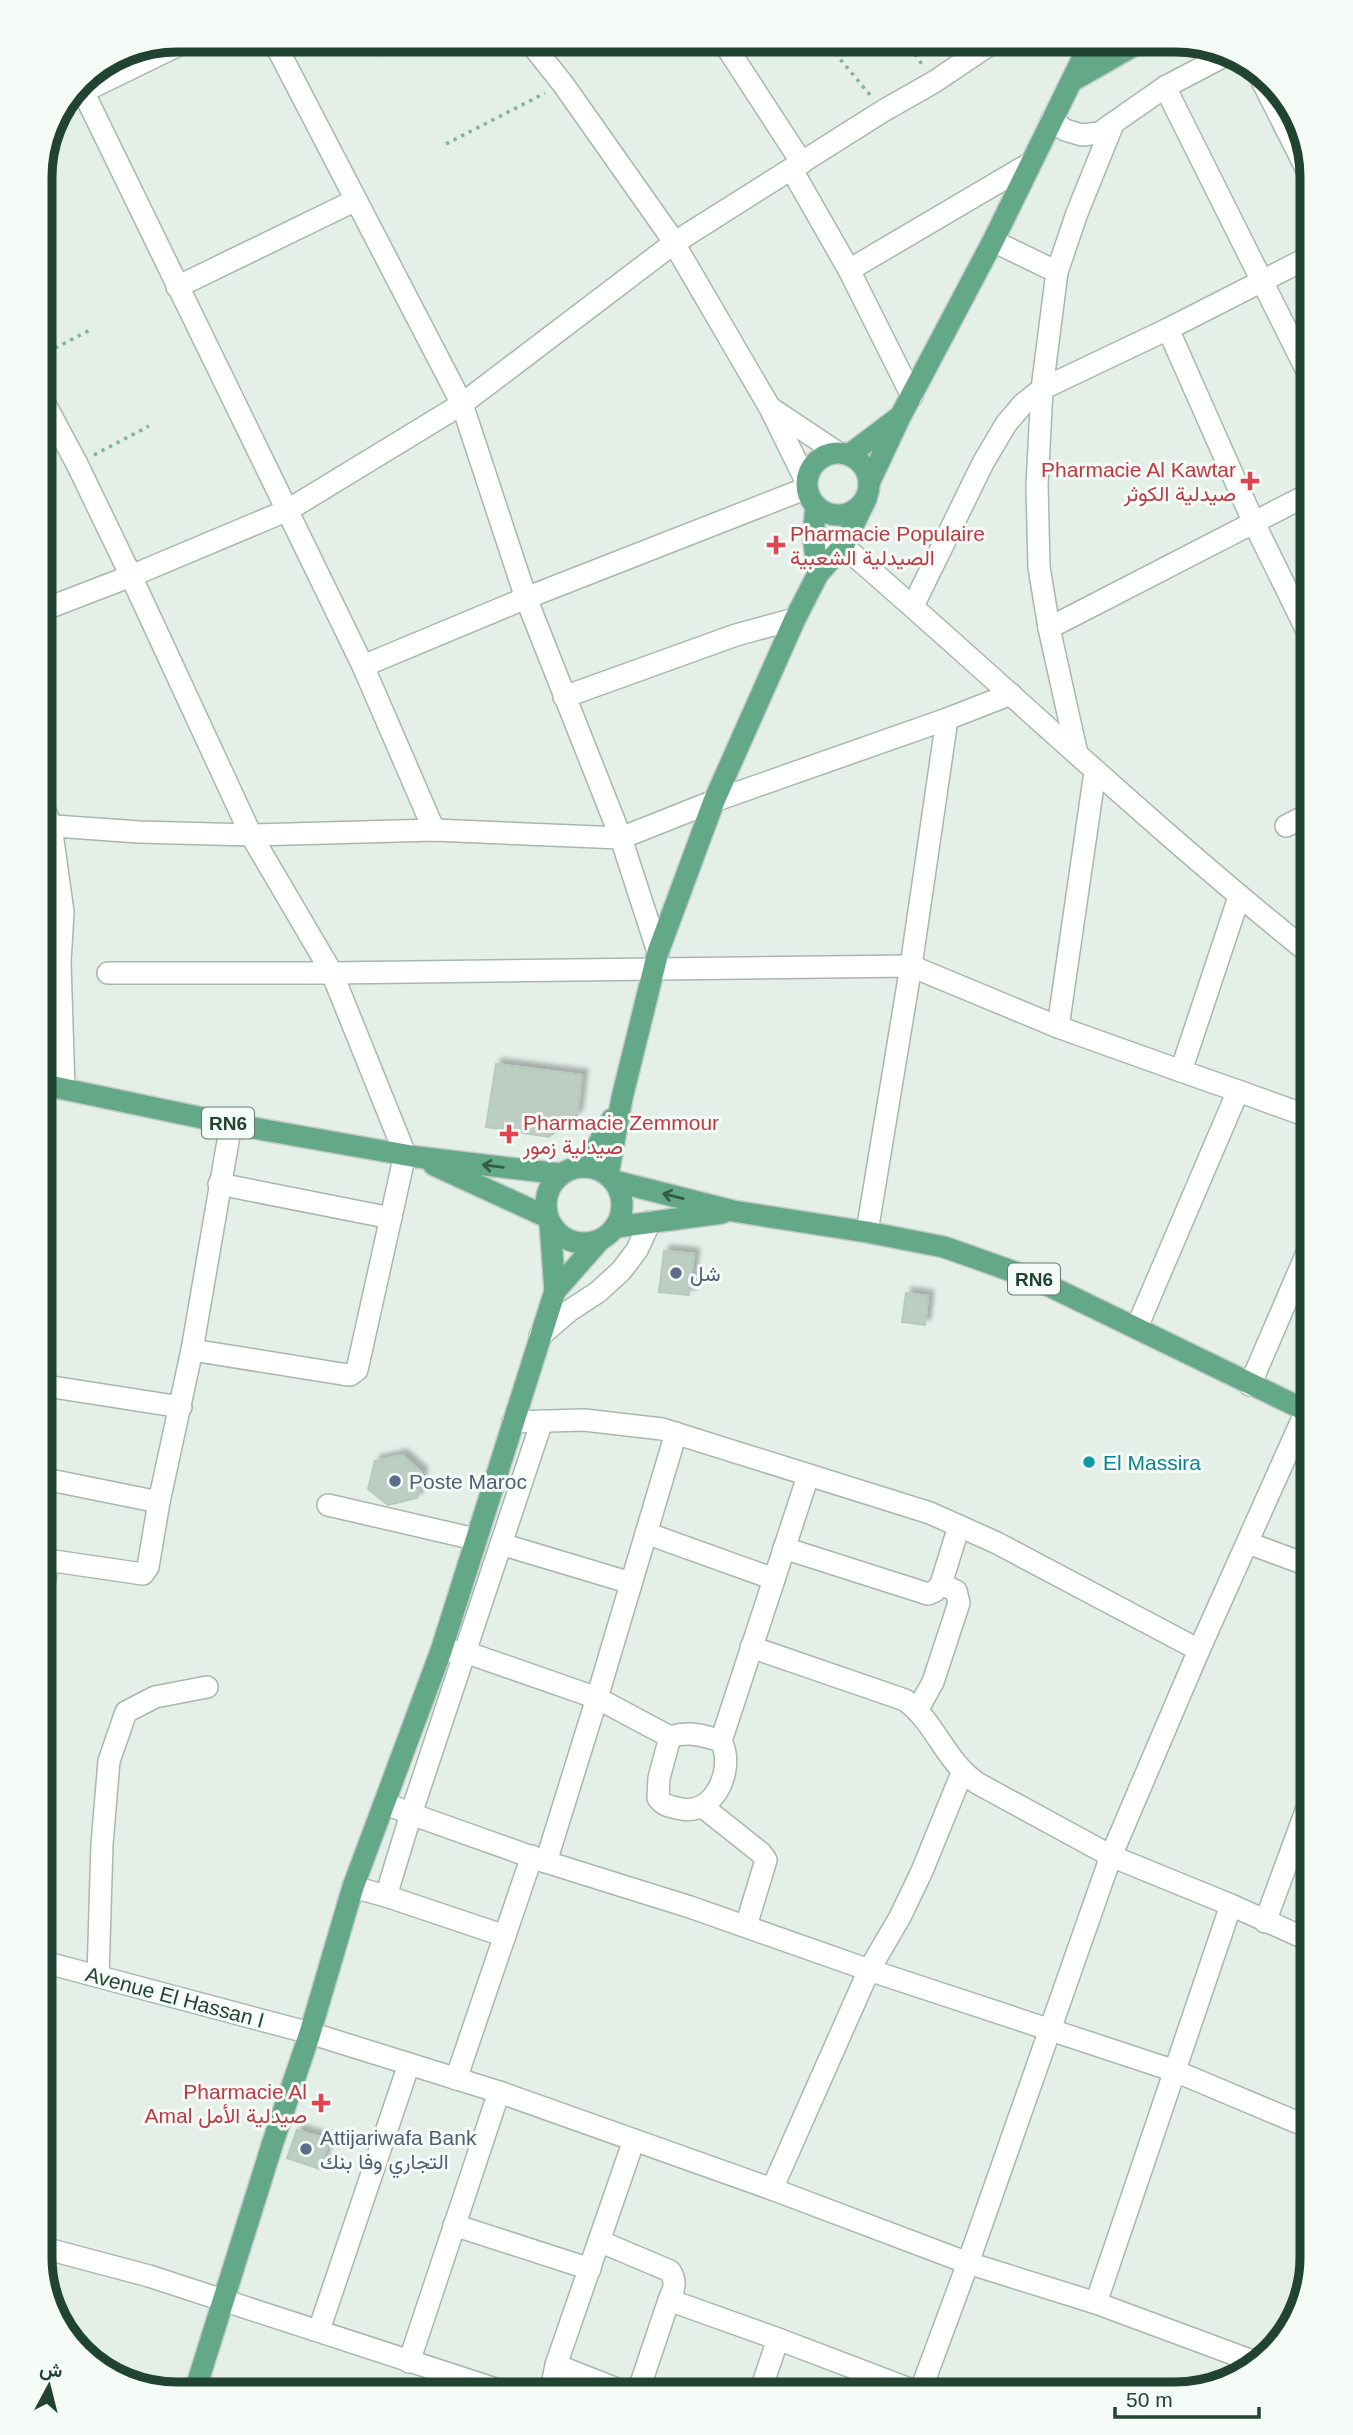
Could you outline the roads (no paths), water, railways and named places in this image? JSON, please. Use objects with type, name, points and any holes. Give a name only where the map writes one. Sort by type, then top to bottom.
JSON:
[{"type":"main road","points":[[616,1227],[623,1203],[620,1191],[611,1178],[622,1098],[656,961],[714,801],[794,619],[818,574],[843,546],[900,417],[993,242],[1085,53]]},
{"type":"main road","points":[[1072,81],[1121,53]]},
{"type":"main road","points":[[818,574],[810,472],[817,462],[827,456],[844,454],[900,417]]},
{"type":"main road","points":[[810,492],[825,513],[848,514],[858,508],[867,491],[866,471],[859,461],[844,454]]},
{"type":"main road","name":"RN6","points":[[53,1086],[230,1124],[411,1156],[561,1174],[574,1168],[586,1167],[597,1169],[611,1178],[733,1211],[944,1247],[1037,1280],[1300,1409]]},
{"type":"main road","points":[[586,1167],[622,1098]]},
{"type":"main road","name":"RN6","points":[[411,1156],[549,1220],[566,1240],[588,1244],[609,1235],[616,1227],[733,1211]]},
{"type":"main road","points":[[555,1291],[547,1193],[561,1174]]},
{"type":"main road","points":[[198,2382],[310,2032],[353,1887],[441,1651],[555,1291],[598,1241]]},
{"type":"street","points":[[279,52],[461,404],[526,598],[621,838],[656,961]]},
{"type":"street","points":[[363,666],[526,598],[810,492],[770,408],[674,243],[538,52]]},
{"type":"street","points":[[729,53],[797,166],[912,396]]},
{"type":"street","points":[[53,606],[288,510],[461,404],[674,243],[977,53]]},
{"type":"street","points":[[96,83],[156,55]]},
{"type":"street","points":[[1052,120],[1065,130],[1082,135],[1099,133],[1164,87],[1217,60]]},
{"type":"street","points":[[1164,87],[1300,357]]},
{"type":"street","points":[[1268,93],[1298,152]]},
{"type":"street","points":[[81,98],[288,510],[363,666],[435,830]]},
{"type":"street","points":[[1077,754],[1049,628],[1039,567],[1037,485],[1042,389],[1057,272],[1113,124]]},
{"type":"street","points":[[849,271],[1029,164]]},
{"type":"street","points":[[177,287],[356,200]]},
{"type":"street","points":[[993,242],[1057,272]]},
{"type":"street","points":[[913,606],[996,440],[1014,413],[1042,389],[1168,330],[1300,262]]},
{"type":"street","points":[[1168,330],[1254,523],[1300,617]]},
{"type":"street","points":[[770,408],[844,454]]},
{"type":"street","points":[[53,419],[131,576],[251,835],[332,973],[411,1156],[391,1218],[357,1370],[350,1375],[192,1350]]},
{"type":"street","points":[[1049,628],[1300,499]]},
{"type":"street","points":[[813,536],[843,546],[1095,772],[1239,897],[1300,946]]},
{"type":"street","points":[[564,698],[736,635],[794,619]]},
{"type":"street","points":[[53,826],[251,835],[435,830],[621,838],[714,801],[1011,694]]},
{"type":"street","points":[[867,1232],[911,967],[947,719]]},
{"type":"street","points":[[1058,1027],[1095,772]]},
{"type":"street","points":[[1286,826],[1300,819]]},
{"type":"street","points":[[53,860],[63,912],[61,962],[64,1088]]},
{"type":"street","points":[[1181,1071],[1239,897]]},
{"type":"street","points":[[108,972],[332,973],[656,961],[911,967],[1058,1027],[1300,1113]]},
{"type":"street","points":[[1137,1327],[1238,1091]]},
{"type":"street","points":[[52,1562],[143,1574],[148,1567],[192,1350],[230,1124]]},
{"type":"street","points":[[219,1184],[391,1218]]},
{"type":"street","points":[[540,1336],[621,1271],[637,1251],[650,1222]]},
{"type":"street","points":[[1251,1385],[1300,1267]]},
{"type":"street","points":[[52,1387],[181,1407]]},
{"type":"street","points":[[513,1422],[584,1420],[662,1429],[930,1513],[997,1543],[1199,1650]]},
{"type":"street","points":[[386,1896],[542,1421]]},
{"type":"street","points":[[924,2382],[1111,1856],[1199,1650],[1300,1432]]},
{"type":"street","points":[[456,2079],[505,1936],[539,1859],[597,1698],[676,1433]]},
{"type":"street","points":[[670,1737],[659,1778],[658,1798],[662,1804],[689,1812],[703,1807],[712,1797],[726,1769],[725,1753],[720,1741],[808,1476]]},
{"type":"street","points":[[52,1481],[159,1503]]},
{"type":"street","points":[[328,1505],[475,1539]]},
{"type":"street","points":[[784,1548],[928,1594],[941,1584],[960,1526]]},
{"type":"street","points":[[646,1534],[774,1579]]},
{"type":"street","points":[[1248,1543],[1300,1562]]},
{"type":"street","points":[[501,1544],[631,1583]]},
{"type":"street","points":[[918,1709],[933,1682],[959,1603],[956,1591],[941,1584]]},
{"type":"street","points":[[751,1647],[905,1700],[918,1709],[962,1773],[977,1783],[1111,1856],[1300,1937]]},
{"type":"street","points":[[441,1651],[465,1652],[597,1698],[670,1737],[682,1733],[699,1734],[720,1741]]},
{"type":"street","points":[[98,1976],[102,1844],[109,1761],[126,1712],[155,1697],[207,1687]]},
{"type":"street","points":[[772,2189],[869,1970],[900,1917],[922,1871],[962,1773]]},
{"type":"street","points":[[385,1803],[539,1859],[1175,2071],[1300,2124]]},
{"type":"street","points":[[703,1807],[761,1853],[766,1860],[746,1926]]},
{"type":"street","points":[[1265,1922],[1300,1827]]},
{"type":"street","points":[[353,1887],[505,1936]]},
{"type":"street","points":[[1096,2303],[1231,1905]]},
{"type":"street","name":"Avenue El Hassan I","points":[[52,1964],[310,2032],[499,2092],[772,2189],[968,2263],[1096,2303],[1248,2359]]},
{"type":"street","points":[[319,2330],[409,2064]]},
{"type":"street","points":[[409,2362],[499,2092]]},
{"type":"street","points":[[553,2382],[556,2365],[634,2140]]},
{"type":"street","points":[[454,2225],[590,2269]]},
{"type":"street","points":[[599,2241],[670,2271],[675,2278],[675,2286],[639,2382]]},
{"type":"street","points":[[52,2250],[149,2277],[319,2330],[473,2382]]},
{"type":"street","points":[[669,2300],[889,2382]]},
{"type":"street","points":[[763,2382],[778,2339]]},
{"type":"street","points":[[556,2365],[600,2382]]},
{"type":"place","name":"Pharmacie Al Kawtar صيدلية الكوثر","points":[[1250,481]]},
{"type":"place","name":"Pharmacie Populaire الصيدلية الشعبية","points":[[776,545]]},
{"type":"place","name":"Pharmacie Zemmour صيدلية زمور","points":[[509,1134]]},
{"type":"place","name":"شل","points":[[676,1273]]},
{"type":"place","name":"El Massira","points":[[1089,1462]]},
{"type":"place","name":"Poste Maroc","points":[[395,1481]]},
{"type":"place","name":"Pharmacie Al Amal صيدلية الأمل","points":[[321,2103]]},
{"type":"place","name":"Attijariwafa Bank التجاري وفا بنك","points":[[306,2149]]}]
